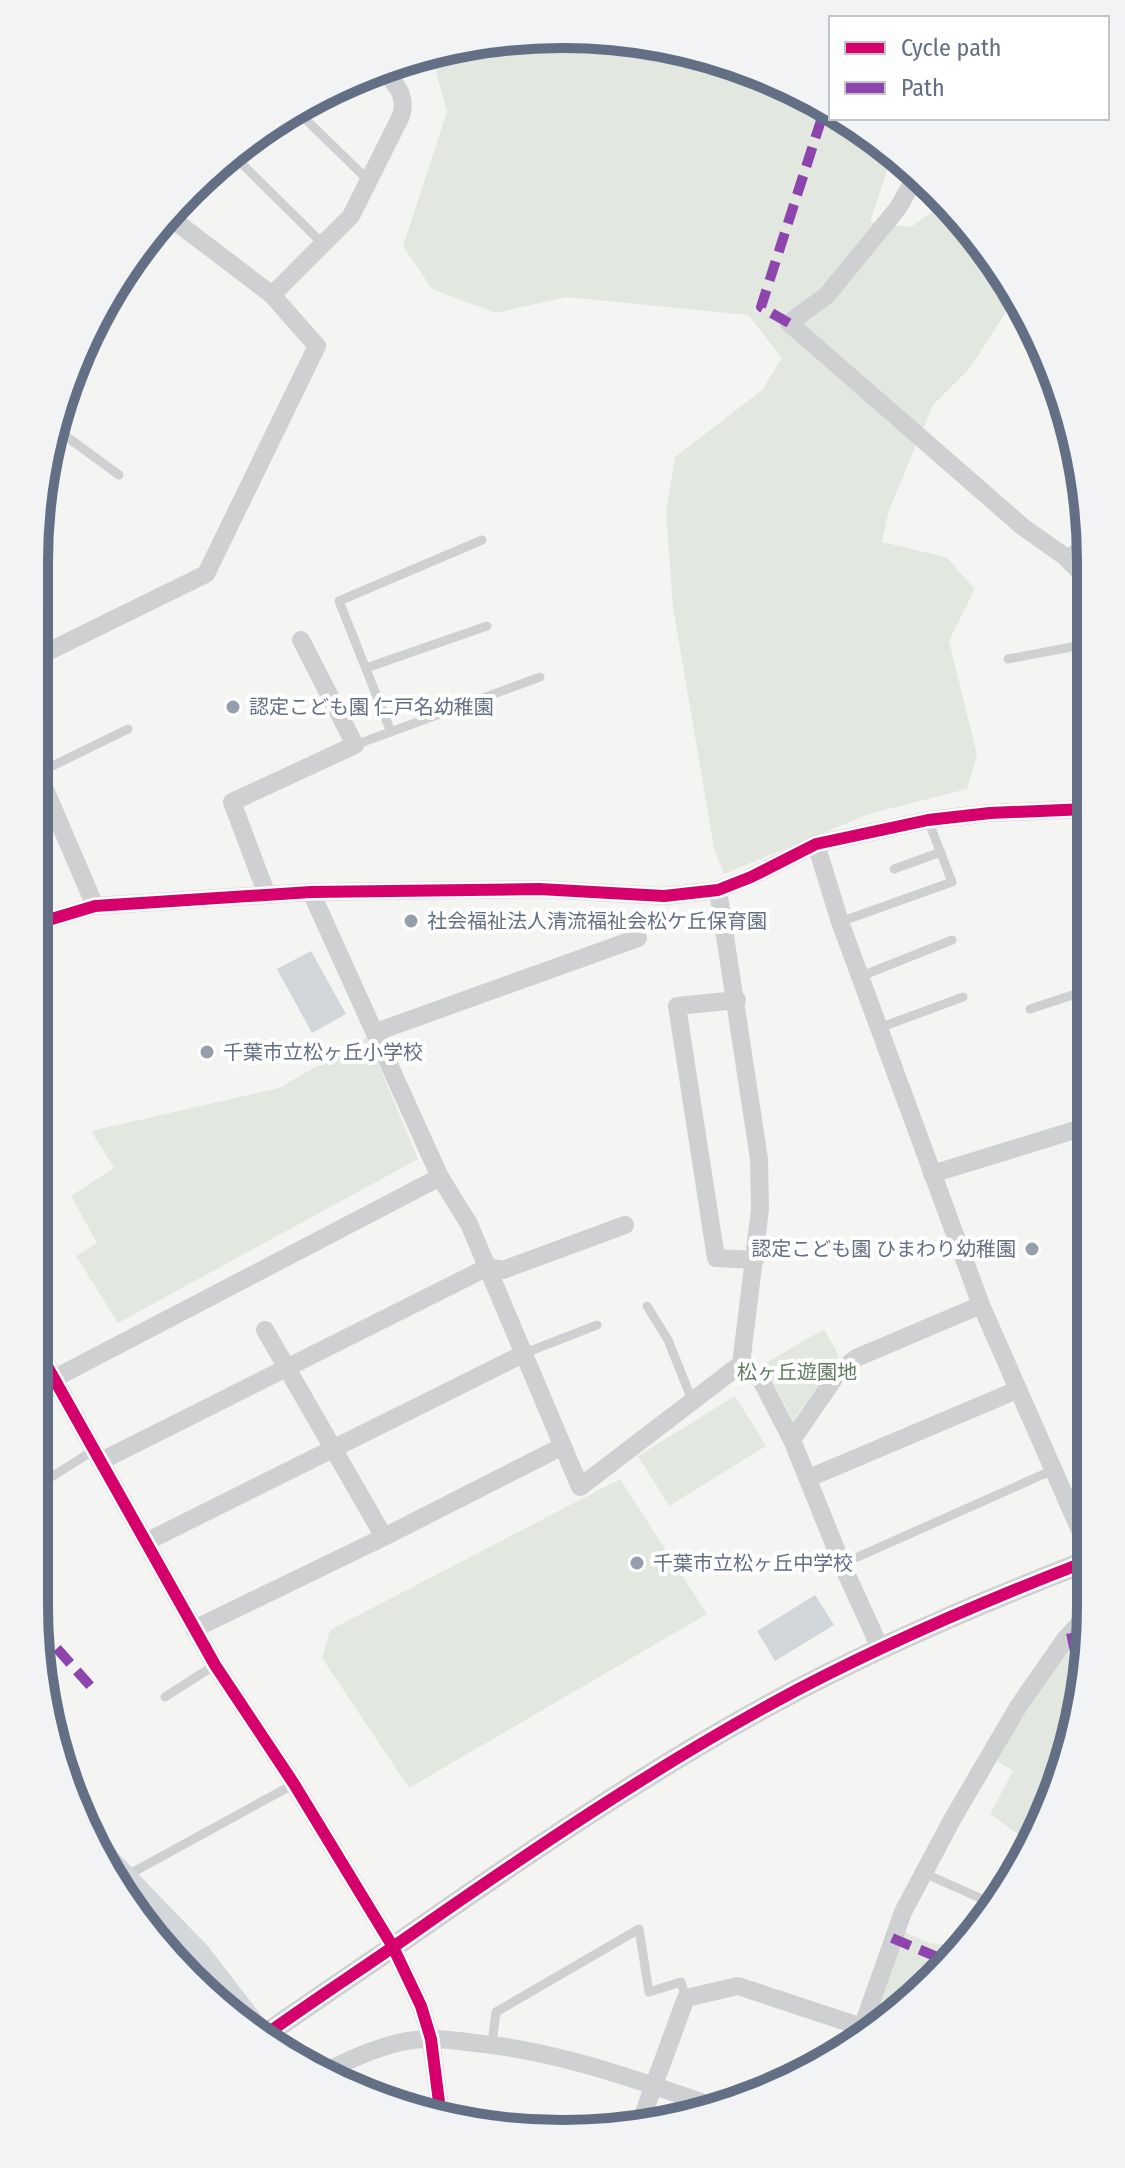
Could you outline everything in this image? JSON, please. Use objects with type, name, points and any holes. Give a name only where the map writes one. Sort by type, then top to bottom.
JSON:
[{"type":"main road","points":[[172,1940],[234,2002]]},
{"type":"street","points":[[272,295],[351,216],[404,106],[403,95],[390,78]]},
{"type":"street","points":[[911,185],[898,208],[827,295],[789,323],[1023,527],[1077,569]]},
{"type":"street","points":[[48,652],[206,574],[317,346],[272,295],[177,222]]},
{"type":"street","points":[[267,895],[232,802],[355,745],[301,640]]},
{"type":"street","points":[[48,802],[95,906]]},
{"type":"street","points":[[48,920],[95,906],[311,892],[526,889],[664,896],[718,890],[816,844],[928,820],[990,813],[1077,809]]},
{"type":"street","points":[[816,844],[859,977],[981,1305],[1077,1524]]},
{"type":"street","points":[[311,892],[440,1177],[469,1224],[580,1487],[741,1364],[760,1209],[759,1159],[718,890]]},
{"type":"street","points":[[376,1032],[638,938]]},
{"type":"street","points":[[737,1000],[677,1006],[716,1258],[755,1260]]},
{"type":"street","points":[[932,1174],[1077,1129]]},
{"type":"street","points":[[55,1378],[440,1177]]},
{"type":"street","points":[[97,1456],[488,1267],[503,1270],[625,1225]]},
{"type":"street","points":[[792,1440],[838,1373],[856,1358],[981,1305]]},
{"type":"street","points":[[265,1330],[384,1537]]},
{"type":"street","points":[[146,1542],[525,1353]]},
{"type":"street","points":[[741,1364],[761,1380],[792,1440],[881,1650]]},
{"type":"street","points":[[48,1366],[215,1665],[294,1784],[393,1947],[421,2006],[431,2039],[439,2104]]},
{"type":"street","points":[[809,1478],[1017,1390]]},
{"type":"street","points":[[194,1629],[563,1446]]},
{"type":"street","points":[[271,2029],[656,1770],[771,1704],[881,1650],[1009,1591],[1077,1565]]},
{"type":"street","points":[[864,2022],[903,1912],[1018,1707],[1076,1627]]},
{"type":"street","points":[[643,2114],[686,1998],[738,1986],[849,2032]]},
{"type":"street","points":[[335,2067],[405,2041],[431,2039],[492,2044],[574,2059],[699,2101]]},
{"type":"lane","points":[[304,118],[368,180]]},
{"type":"lane","points":[[240,162],[322,243]]},
{"type":"lane","points":[[65,435],[119,475]]},
{"type":"lane","points":[[391,732],[339,601],[482,540]]},
{"type":"lane","points":[[1064,556],[1077,547]]},
{"type":"lane","points":[[366,668],[487,626]]},
{"type":"lane","points":[[1008,659],[1077,646]]},
{"type":"lane","points":[[355,745],[540,677]]},
{"type":"lane","points":[[48,774],[128,729]]},
{"type":"lane","points":[[840,922],[952,882],[928,820]]},
{"type":"lane","points":[[894,869],[941,852]]},
{"type":"lane","points":[[859,977],[952,940]]},
{"type":"lane","points":[[1030,1009],[1077,994]]},
{"type":"lane","points":[[879,1028],[963,997]]},
{"type":"lane","points":[[647,1306],[668,1340],[692,1400]]},
{"type":"lane","points":[[525,1353],[597,1325]]},
{"type":"lane","points":[[48,1481],[97,1456]]},
{"type":"lane","points":[[842,1564],[1053,1470]]},
{"type":"lane","points":[[165,1697],[215,1665]]},
{"type":"lane","points":[[121,1870],[294,1784]]},
{"type":"lane","points":[[924,1873],[984,1900]]},
{"type":"lane","points":[[492,2044],[496,2012],[639,1929],[649,1992],[681,1982],[686,1998]]},
{"type":"green space","points":[[529,49],[596,49],[630,52],[696,66],[728,75],[790,101],[848,135],[889,165],[870,222],[911,227],[936,209],[971,249],[1009,307],[970,368],[933,405],[889,510],[882,542],[946,557],[975,589],[949,641],[977,755],[967,789],[869,814],[724,874],[714,849],[673,607],[666,512],[675,457],[762,390],[782,358],[748,315],[566,297],[496,313],[432,289],[403,246],[447,112],[434,65],[462,58]]},
{"type":"green space","points":[[367,1037],[418,1159],[118,1323],[76,1256],[97,1243],[71,1196],[114,1168],[91,1131],[279,1088]]},
{"type":"green space","name":"松ヶ丘遊園地","points":[[824,1329],[839,1356],[793,1421],[770,1375],[759,1367]]},
{"type":"green space","points":[[735,1396],[766,1446],[669,1506],[638,1456]]},
{"type":"green space","points":[[620,1479],[707,1614],[409,1788],[322,1658],[330,1630]]},
{"type":"green space","points":[[1076,1640],[1073,1673],[1059,1739],[1050,1771],[1022,1837],[990,1814],[1013,1771],[997,1761]]},
{"type":"green space","points":[[903,1931],[929,1943],[949,1945],[902,1992],[875,2015]]},
{"type":"shaded area","points":[[311,951],[346,1014],[312,1033],[277,969]]},
{"type":"shaded area","points":[[815,1595],[834,1625],[775,1661],[757,1631]]},
{"type":"marked path","points":[[789,323],[761,307],[822,118]]},
{"type":"marked path","points":[[1071,1633],[1075,1651]]},
{"type":"marked path","points":[[49,1640],[93,1689]]},
{"type":"marked path","points":[[892,1938],[937,1957]]},
{"type":"cycle path","points":[[48,920],[95,906],[311,892],[539,889],[664,896],[718,890],[816,844],[928,820],[990,813],[1077,809]]},
{"type":"cycle path","points":[[48,1368],[215,1665],[294,1784],[393,1947],[421,2006],[431,2039],[439,2104]]},
{"type":"cycle path","points":[[273,2030],[546,1842],[724,1731],[808,1684],[887,1646],[1077,1565]]},
{"type":"place","name":"認定こども園 仁戸名幼稚園","points":[[233,707]]},
{"type":"place","name":"社会福祉法人清流福祉会松ケ丘保育園","points":[[411,921]]},
{"type":"place","name":"千葉市立松ヶ丘小学校","points":[[207,1052]]},
{"type":"place","name":"認定こども園 ひまわり幼稚園","points":[[1032,1249]]},
{"type":"place","name":"千葉市立松ヶ丘中学校","points":[[637,1563]]}]
